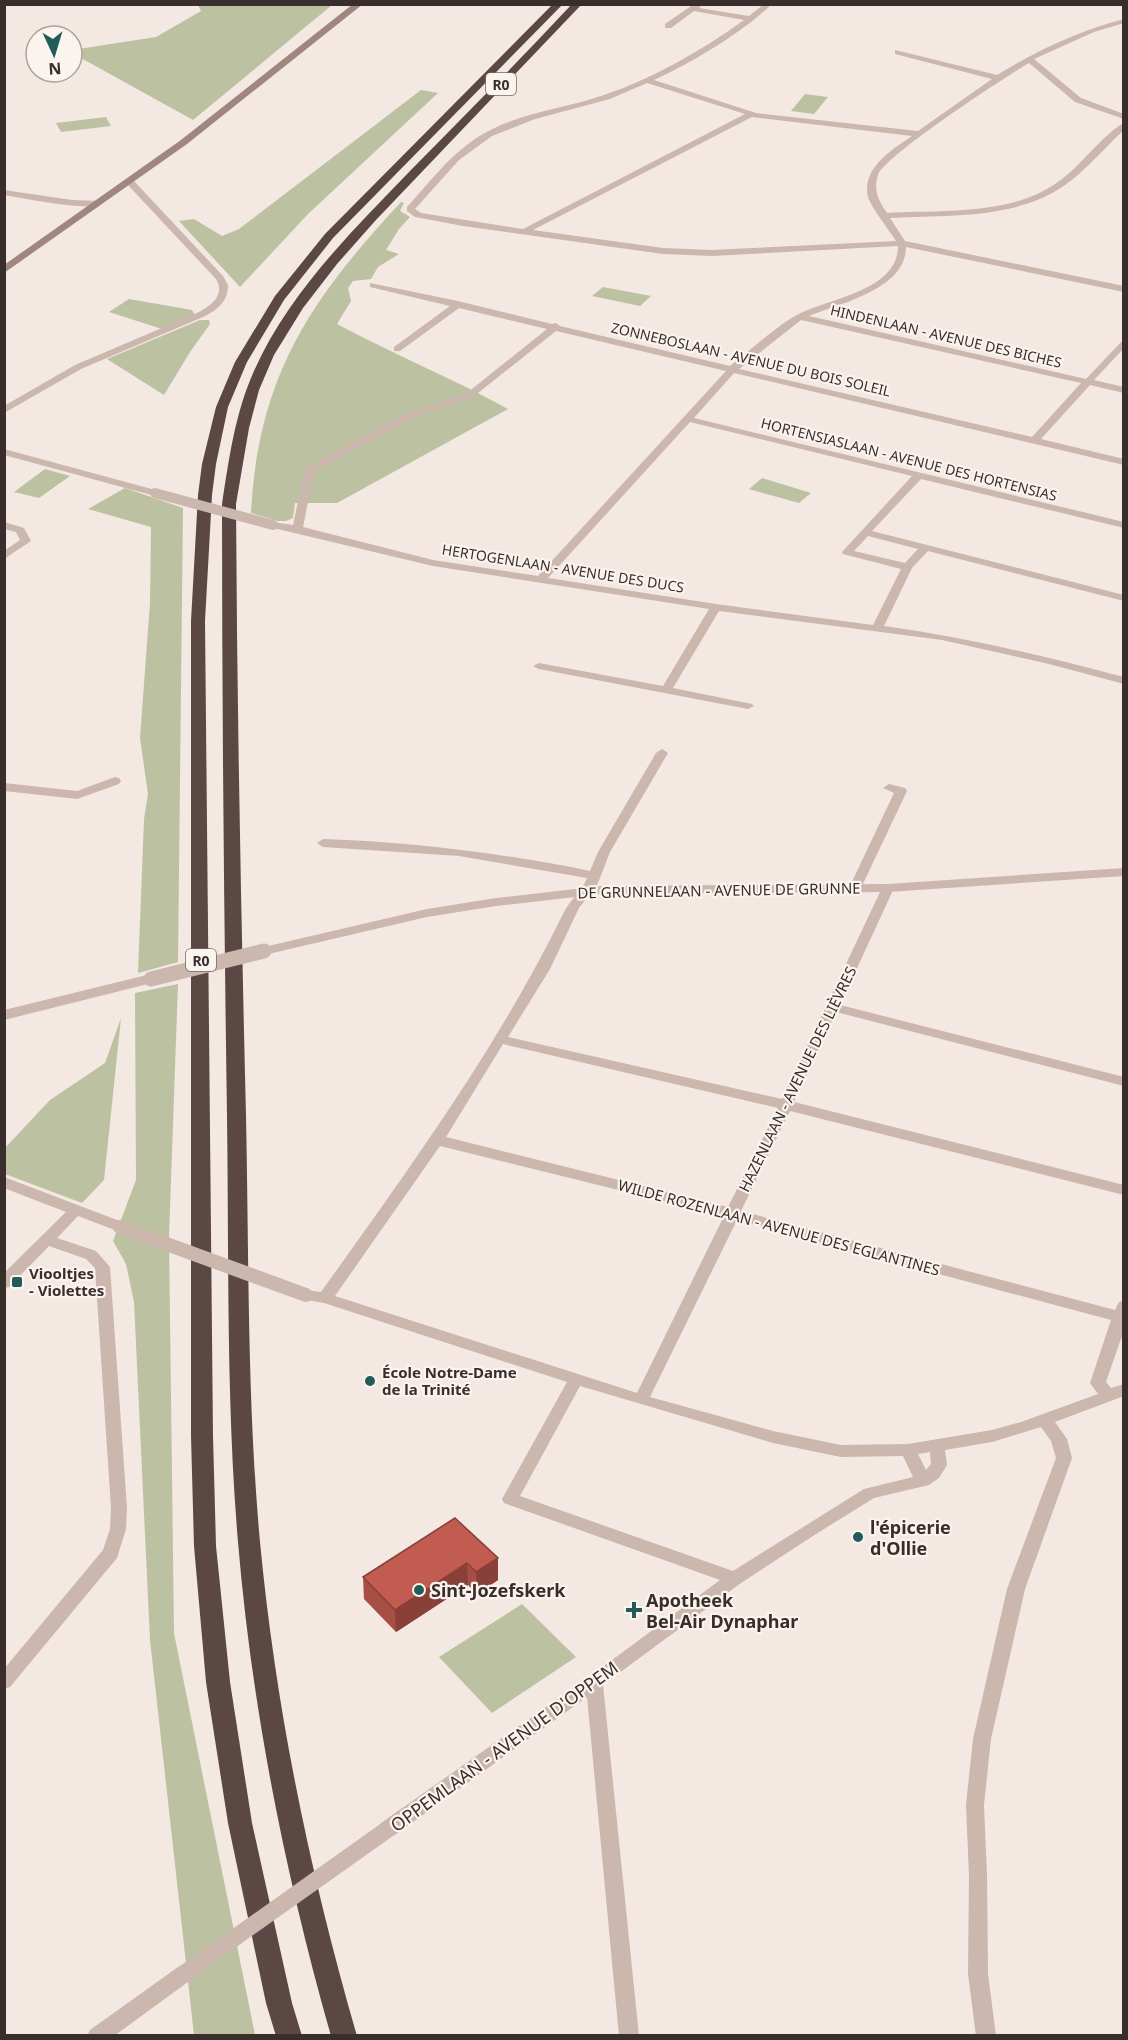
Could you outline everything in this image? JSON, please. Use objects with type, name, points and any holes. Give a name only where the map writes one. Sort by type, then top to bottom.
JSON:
[{"type":"highway","name":"R0","points":[[289,2036],[279,2003],[240,1823],[218,1682],[205,1546],[202,1436],[198,621],[209,464],[222,407],[241,362],[294,277],[329,236],[559,4]]},
{"type":"highway","name":"R0","points":[[344,2036],[329,1986],[287,1807],[263,1674],[249,1539],[243,1434],[233,947],[229,504],[237,451],[258,380],[267,356],[303,299],[350,240],[578,4]]},
{"type":"main road","points":[[4,270],[184,142],[359,4]]},
{"type":"street","points":[[769,4],[752,19],[701,52],[648,81],[606,97],[538,116],[489,134],[457,157],[410,209],[418,215],[663,251],[712,253],[902,243],[1124,289]]},
{"type":"street","points":[[668,26],[696,7],[752,19]]},
{"type":"street","points":[[540,580],[733,369],[799,318],[884,281],[901,262],[902,243],[872,197],[874,173],[889,156],[1029,59],[1068,37],[1124,21]]},
{"type":"street","points":[[898,51],[999,78]]},
{"type":"street","points":[[1029,59],[1078,100],[1124,117]]},
{"type":"street","points":[[648,81],[752,114],[920,134]]},
{"type":"street","points":[[525,231],[752,114]]},
{"type":"street","points":[[885,216],[992,207],[1038,196],[1062,183],[1124,125]]},
{"type":"street","points":[[4,410],[78,367],[212,309],[222,298],[224,285],[220,279],[130,182]]},
{"type":"street","points":[[4,192],[94,207]]},
{"type":"street","name":"ZONNEBOSLAAN - AVENUE DU BOIS SOLEIL","points":[[373,285],[556,326],[1124,462]]},
{"type":"street","points":[[397,350],[458,304]]},
{"type":"street","name":"HINDENLAAN - AVENUE DES BICHES","points":[[799,318],[1124,390]]},
{"type":"street","points":[[297,529],[309,470],[409,416],[427,408],[461,400],[480,388],[556,326]]},
{"type":"street","points":[[1034,441],[1124,342]]},
{"type":"street","name":"HORTENSIASLAAN - AVENUE DES HORTENSIAS","points":[[688,419],[1124,525]]},
{"type":"street","name":"HERTOGENLAAN - AVENUE DES DUCS","points":[[4,452],[273,525],[433,563],[716,607],[942,637],[1004,650],[1124,681]]},
{"type":"street","points":[[907,567],[847,552],[919,475]]},
{"type":"street","points":[[4,525],[20,530],[26,541],[4,556]]},
{"type":"street","points":[[864,532],[1124,598]]},
{"type":"street","points":[[877,628],[907,567],[927,547]]},
{"type":"street","points":[[666,690],[716,607]]},
{"type":"street","points":[[539,666],[748,706]]},
{"type":"street","points":[[325,1298],[437,1140],[543,969],[573,907],[592,883],[604,852],[662,753]]},
{"type":"street","points":[[4,787],[77,795],[84,794],[105,782],[116,781]]},
{"type":"street","points":[[855,888],[901,791],[889,788]]},
{"type":"street","points":[[323,843],[374,844],[464,854],[594,876]]},
{"type":"street","name":"DE GRUNNELAAN - AVENUE DE GRUNNE","points":[[4,1015],[426,913],[583,892],[888,888],[1124,872]]},
{"type":"street","name":"HAZENLAAN - AVENUE DES LIÈVRES","points":[[641,1400],[731,1213],[786,1106],[888,888]]},
{"type":"street","points":[[832,1006],[1124,1082]]},
{"type":"street","points":[[499,1039],[786,1106],[1124,1190]]},
{"type":"street","name":"WILDE ROZENLAAN - AVENUE DES EGLANTINES","points":[[437,1140],[1121,1311]]},
{"type":"street","points":[[4,1182],[306,1295],[325,1298],[641,1400],[773,1437],[841,1451],[908,1450],[992,1436],[1044,1419],[1107,1394],[1124,1390]]},
{"type":"street","points":[[4,1283],[77,1209]]},
{"type":"street","points":[[4,1682],[111,1553],[118,1529],[119,1508],[102,1267],[90,1255],[46,1240]]},
{"type":"street","points":[[1107,1394],[1098,1383],[1121,1311]]},
{"type":"street","points":[[576,1380],[510,1499],[735,1578]]},
{"type":"street","points":[[986,2036],[978,1974],[975,1805],[981,1739],[1016,1589],[1064,1458],[1059,1439],[1044,1419]]},
{"type":"street","points":[[908,1450],[923,1480],[933,1474],[939,1465],[937,1446]]},
{"type":"street","name":"OPPEMLAAN - AVENUE D'OPPEM","points":[[97,2036],[735,1578],[858,1499],[870,1493],[923,1480]]},
{"type":"street","points":[[594,1681],[629,2036]]},
{"type":"green space","points":[[198,5],[332,5],[193,120],[84,60],[84,48],[156,37],[201,11]]},
{"type":"green space","points":[[421,90],[438,93],[308,214],[240,287],[179,221],[194,219],[222,236],[239,229]]},
{"type":"green space","points":[[805,94],[828,97],[814,114],[791,111]]},
{"type":"green space","points":[[106,117],[111,126],[61,132],[56,123]]},
{"type":"green space","points":[[401,202],[404,203],[400,211],[410,217],[399,229],[386,250],[399,254],[378,267],[371,279],[353,281],[348,288],[351,301],[337,324],[508,409],[337,503],[295,503],[293,518],[286,521],[277,521],[251,513],[256,464],[265,420],[278,380],[294,343],[315,307],[340,273]]},
{"type":"green space","points":[[603,287],[651,296],[640,306],[592,296]]},
{"type":"green space","points":[[129,299],[192,310],[195,315],[162,329],[109,312]]},
{"type":"green space","points":[[200,320],[209,320],[210,324],[164,395],[107,359]]},
{"type":"green space","points":[[45,469],[70,476],[39,498],[14,492]]},
{"type":"green space","points":[[762,478],[811,493],[799,503],[749,489]]},
{"type":"green space","points":[[125,488],[183,508],[178,962],[138,973],[144,819],[148,794],[140,738],[150,603],[151,527],[88,509]]},
{"type":"green space","points":[[178,984],[169,1237],[174,1633],[255,2035],[194,2035],[150,1640],[134,1302],[126,1264],[113,1241],[136,1180],[135,993]]},
{"type":"green space","points":[[121,1018],[104,1180],[82,1203],[5,1174],[5,1148],[50,1100],[105,1063]]},
{"type":"green space","points":[[522,1604],[576,1657],[492,1713],[439,1657]]},
{"type":"building","points":[[455,1518],[498,1558],[476,1572],[467,1563],[395,1610],[363,1577]]},
{"type":"place","name":"Viooltjes - Violettes","points":[[17,1282]]},
{"type":"place","name":"École Notre-Dame de la Trinité","points":[[370,1381]]},
{"type":"place","name":"l'épicerie d'Ollie","points":[[858,1537]]},
{"type":"place","name":"Sint-Jozefskerk","points":[[419,1590]]},
{"type":"place","name":"Apotheek Bel-Air Dynaphar","points":[[634,1610]]}]
